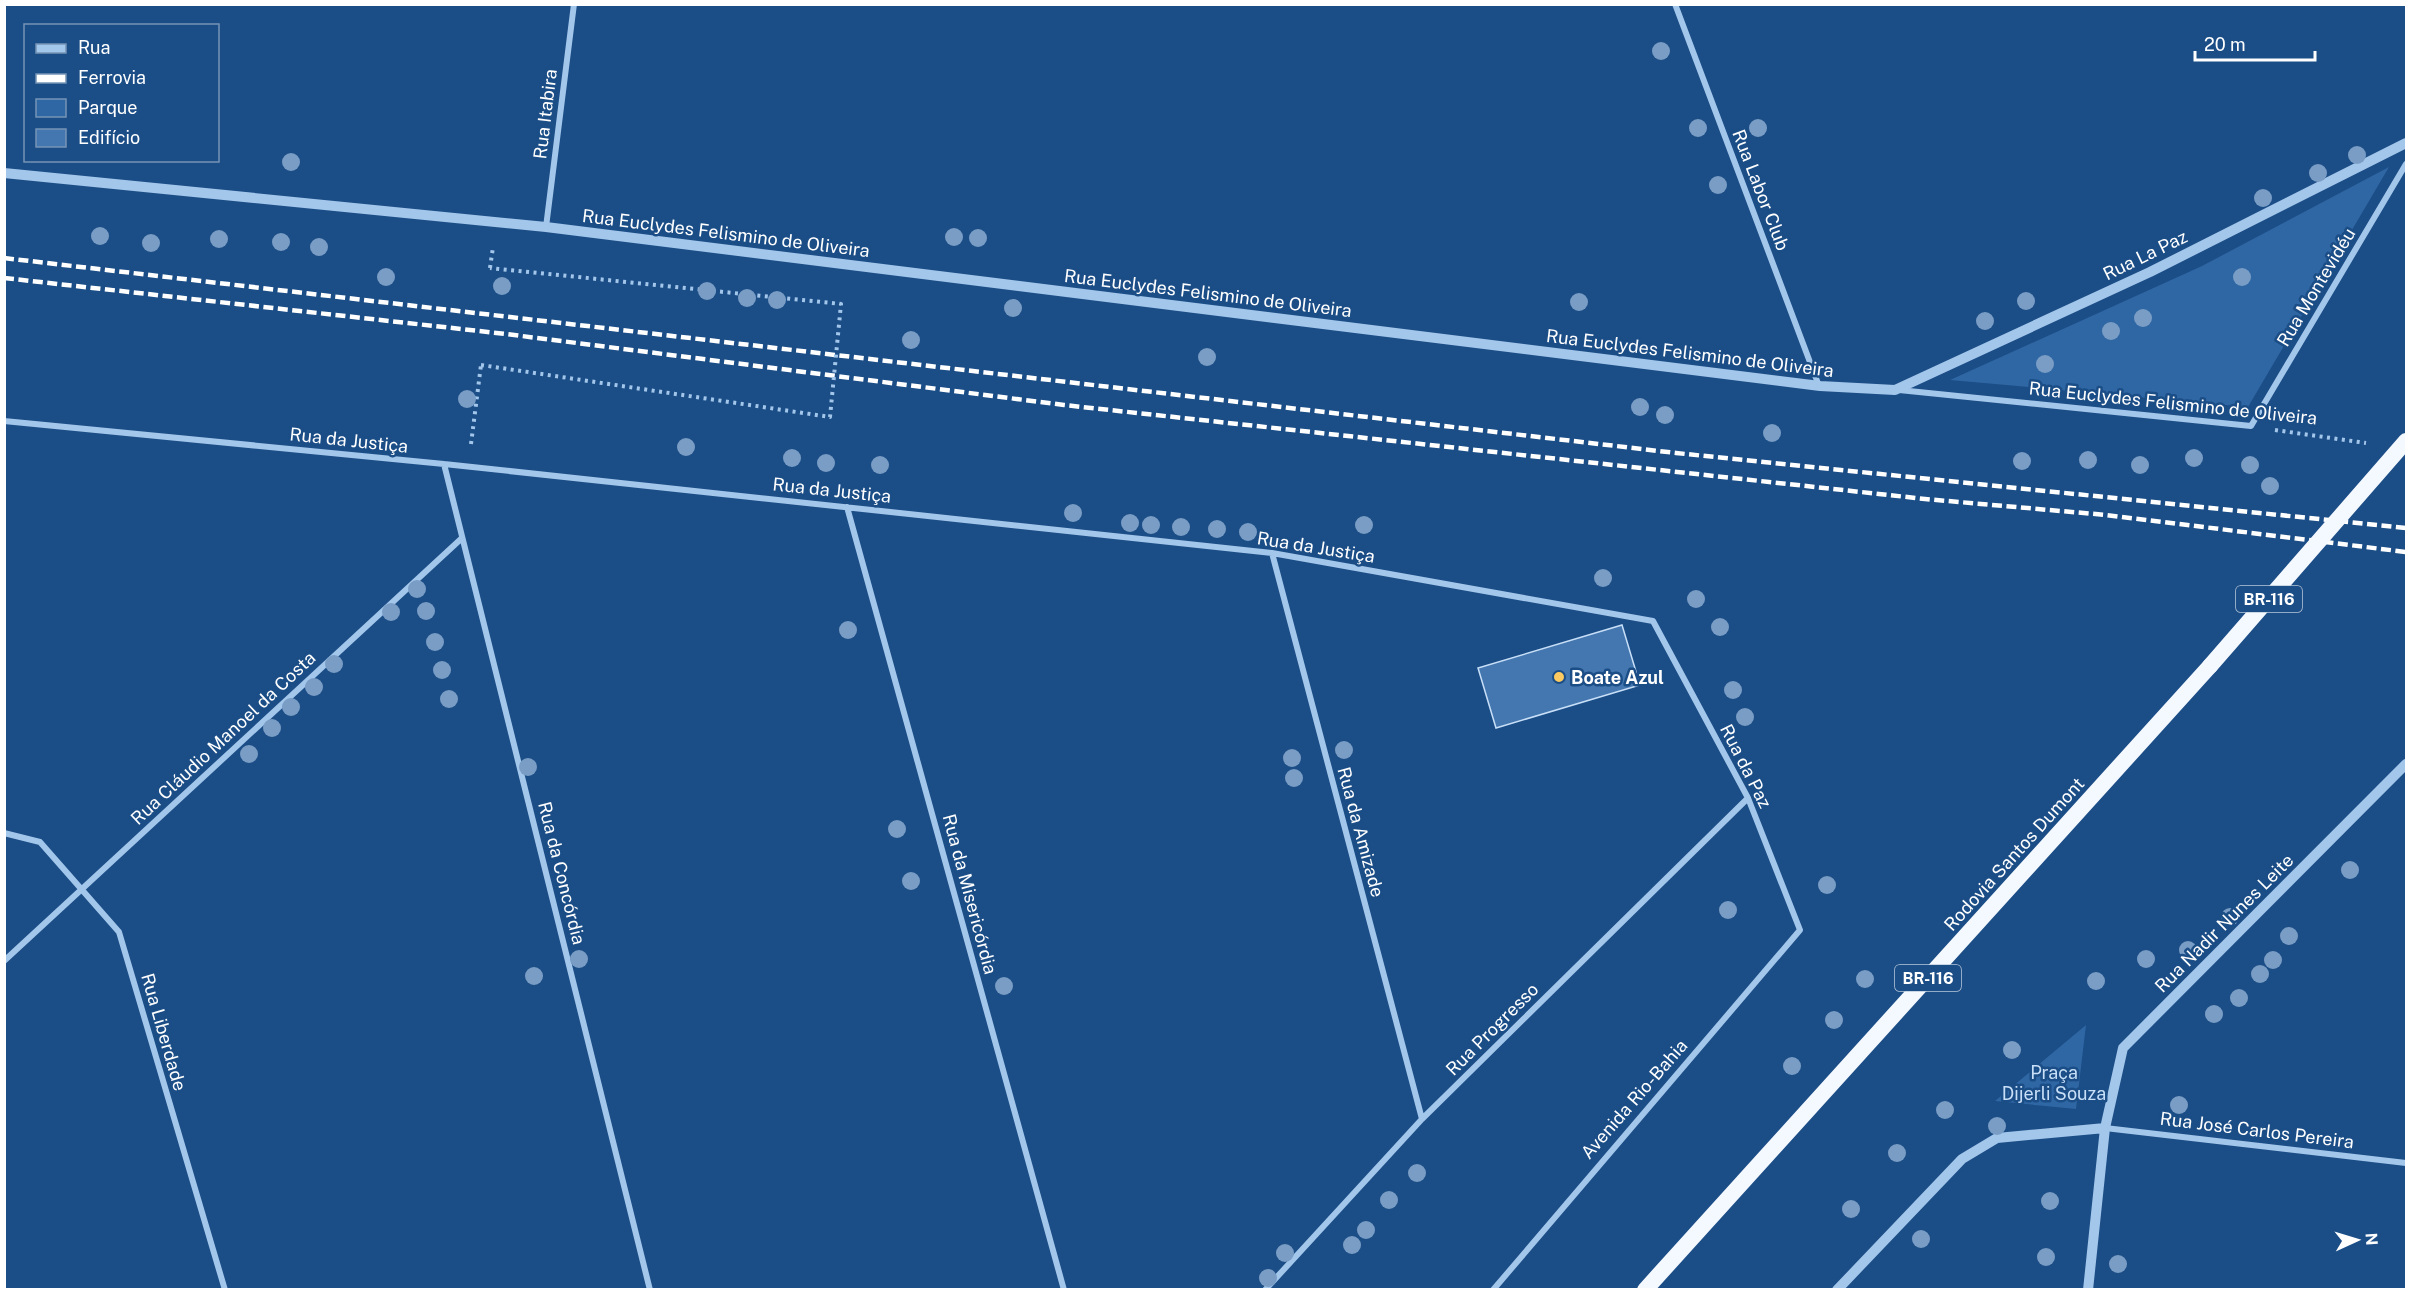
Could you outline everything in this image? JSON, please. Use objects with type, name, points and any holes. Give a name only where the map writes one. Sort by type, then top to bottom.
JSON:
[{"type":"highway","name":"Rodovia Santos Dumont","points":[[1646,1290],[2210,666],[2406,441]]},
{"type":"street","name":"Rua Itabira","points":[[546,227],[574,4]]},
{"type":"street","name":"Rua Labor Club","points":[[1675,4],[1820,386]]},
{"type":"street","name":"Rua La Paz","points":[[1895,390],[2150,272],[2406,143]]},
{"type":"street","name":"Rua Montevidéu","points":[[2251,426],[2406,164]]},
{"type":"street","name":"Rua Euclydes Felismino de Oliveira","points":[[4,173],[546,227],[1820,386],[1895,390],[2251,426]]},
{"type":"street","name":"Rua da Justiça","points":[[4,421],[444,464],[1272,553],[1653,621]]},
{"type":"street","name":"Rua da Concórdia","points":[[444,464],[650,1290]]},
{"type":"street","name":"Rua da Misericórdia","points":[[847,507],[1064,1290]]},
{"type":"street","name":"Rua Cláudio Manoel da Costa","points":[[4,961],[462,538]]},
{"type":"street","name":"Rua da Amizade","points":[[1272,553],[1422,1119]]},
{"type":"street","name":"Rua da Paz","points":[[1653,621],[1748,798],[1800,930]]},
{"type":"street","name":"Rua Nadir Nunes Leite","points":[[2088,1290],[2104,1128],[2123,1048],[2406,764]]},
{"type":"street","name":"Rua Progresso","points":[[1265,1290],[1422,1119],[1748,798]]},
{"type":"street","name":"Rua Liberdade","points":[[4,833],[39,842],[119,932],[225,1290]]},
{"type":"street","name":"Avenida Rio-Bahia","points":[[1493,1290],[1800,930]]},
{"type":"street","name":"Rua José Carlos Pereira","points":[[2104,1128],[2406,1163]]},
{"type":"street","points":[[1837,1290],[1962,1159],[1988,1143],[1997,1138],[2026,1134],[2104,1128]]},
{"type":"path","points":[[468,467],[481,365],[830,417],[841,303],[490,267]]},
{"type":"path","name":"Rua Euclydes Felismino de Oliveira","points":[[2251,426],[2373,444]]},
{"type":"green space","points":[[2389,167],[2248,407],[1950,380],[2202,266]]},
{"type":"green space","name":"Praça Dijerli Souza","points":[[2086,1025],[2076,1109],[1995,1101]]},
{"type":"building","name":"Boate Azul","points":[[1622,625],[1640,685],[1496,728],[1478,668]]},
{"type":"railway","points":[[4,258],[1676,453],[2406,528]]},
{"type":"railway","points":[[4,278],[506,334],[1064,405],[1925,499],[2106,515],[2406,552]]},
{"type":"place","name":"Boate Azul","points":[[1559,677]]}]
